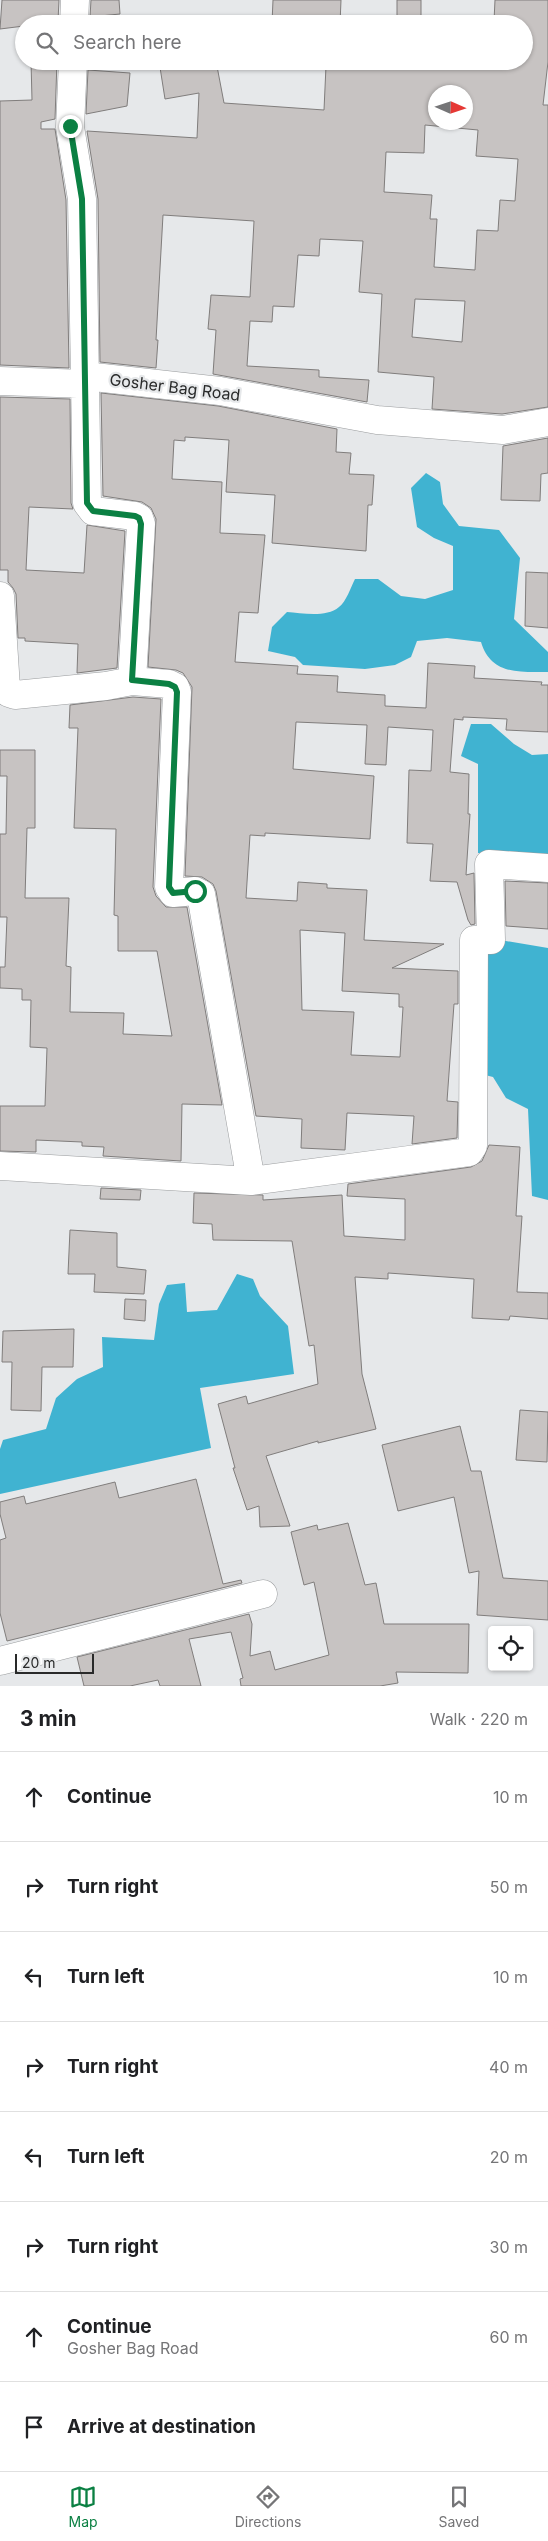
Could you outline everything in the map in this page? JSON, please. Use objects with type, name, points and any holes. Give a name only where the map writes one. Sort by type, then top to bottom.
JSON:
[{"type":"street","points":[[74,15],[75,0]]},
{"type":"street","points":[[73,70],[70,126],[82,199],[87,503],[93,511],[135,516],[139,518],[141,524],[132,680]]},
{"type":"street","name":"Gosher Bag Road","points":[[0,381],[85,380],[220,391],[377,420],[502,430],[548,422]]},
{"type":"street","points":[[0,596],[6,688],[9,693],[15,695],[132,680],[169,684],[175,687],[177,692],[169,887],[173,893],[195,891],[201,894],[251,1181]]},
{"type":"street","points":[[0,1166],[251,1181],[469,1152],[473,1146],[474,940],[491,940],[489,864],[548,868]]},
{"type":"street","points":[[0,1661],[263,1594]]},
{"type":"water","points":[[426,473],[440,482],[443,504],[459,526],[499,530],[520,558],[514,619],[548,652],[548,672],[527,672],[507,669],[492,661],[481,642],[447,638],[417,641],[411,657],[395,665],[365,669],[303,665],[295,657],[268,651],[272,627],[287,612],[328,613],[344,602],[355,579],[378,579],[401,596],[425,599],[453,590],[453,546],[434,538],[417,527],[411,488]]},
{"type":"water","points":[[471,724],[491,724],[514,744],[532,755],[548,754],[548,859],[478,853],[478,764],[461,756]]},
{"type":"water","points":[[500,940],[548,948],[548,1200],[532,1196],[528,1109],[506,1098],[493,1077],[481,1074],[484,950]]},
{"type":"water","points":[[237,1274],[253,1279],[260,1296],[288,1326],[294,1374],[200,1388],[211,1448],[0,1494],[0,1449],[3,1440],[46,1429],[56,1398],[77,1379],[103,1367],[102,1337],[154,1340],[159,1304],[167,1285],[185,1283],[187,1312],[217,1310]]},
{"type":"building","points":[[2,0],[59,0],[58,15],[15,15],[15,27],[0,29]]},
{"type":"building","points":[[91,0],[119,0],[120,14],[90,15]]},
{"type":"building","points":[[273,0],[341,0],[340,15],[272,15]]},
{"type":"building","points":[[397,0],[421,0],[421,15],[397,15]]},
{"type":"building","points":[[495,0],[548,0],[548,62],[543,105],[548,105],[548,407],[502,414],[432,409],[434,377],[378,372],[382,294],[359,292],[363,241],[320,239],[319,256],[298,255],[294,307],[273,306],[272,322],[250,321],[247,366],[319,370],[319,377],[369,380],[367,402],[213,374],[216,330],[208,329],[211,295],[250,297],[254,221],[163,215],[156,368],[100,362],[98,199],[87,131],[197,138],[199,93],[165,99],[160,70],[218,70],[224,103],[324,110],[326,70],[533,70],[533,15],[494,15]],"holes":[[[428,85],[473,85],[473,130],[478,130],[476,156],[518,159],[515,201],[500,200],[498,231],[477,230],[475,270],[434,267],[437,219],[430,219],[432,195],[384,192],[386,152],[424,153],[425,125],[428,125]],[[415,299],[465,301],[462,342],[412,337]]]},
{"type":"building","points":[[31,70],[57,70],[55,119],[41,122],[41,129],[55,129],[66,200],[69,368],[0,365],[0,101],[32,100]]},
{"type":"building","points":[[88,70],[130,73],[127,106],[86,114]]},
{"type":"building","points":[[101,393],[218,406],[337,429],[336,452],[351,453],[349,474],[374,475],[372,505],[368,505],[366,551],[272,543],[275,495],[226,492],[229,440],[185,437],[185,441],[174,440],[172,479],[222,482],[220,533],[265,535],[258,613],[239,612],[235,662],[298,666],[297,674],[338,676],[337,692],[385,695],[385,706],[426,708],[428,663],[475,666],[474,678],[542,682],[541,685],[548,685],[548,732],[506,730],[507,719],[463,717],[463,720],[454,719],[450,772],[469,774],[468,814],[470,814],[466,875],[474,873],[475,924],[471,925],[468,920],[457,882],[430,881],[433,844],[407,843],[409,770],[431,771],[433,730],[388,727],[386,765],[365,764],[367,725],[296,722],[293,769],[374,776],[370,839],[265,833],[265,836],[250,835],[246,898],[297,901],[298,882],[327,884],[327,888],[367,890],[364,940],[444,944],[392,968],[458,971],[458,1004],[454,1004],[447,1101],[458,1102],[457,1138],[412,1144],[414,1116],[347,1113],[345,1150],[301,1148],[302,1119],[256,1116],[216,891],[213,884],[202,877],[185,876],[192,687],[183,673],[176,670],[148,667],[156,519],[151,508],[142,502],[103,496]],"holes":[[[300,930],[345,933],[342,991],[399,994],[399,1007],[403,1007],[400,1057],[351,1055],[354,1012],[302,1010]]]},
{"type":"building","points":[[0,397],[70,399],[71,503],[73,509],[29,507],[26,570],[84,573],[87,525],[125,531],[117,668],[77,673],[78,644],[25,641],[25,638],[18,638],[16,594],[8,582],[8,570],[0,570]]},
{"type":"building","points":[[548,438],[548,473],[541,474],[540,501],[501,500],[503,446]]},
{"type":"building","points":[[526,572],[548,573],[548,628],[525,626]]},
{"type":"building","points":[[133,697],[161,699],[153,887],[156,896],[166,907],[187,907],[222,1105],[182,1104],[181,1161],[103,1156],[104,1147],[82,1146],[82,1142],[36,1140],[36,1152],[0,1151],[0,1106],[45,1106],[47,1048],[30,1047],[31,1000],[22,1000],[22,989],[0,988],[0,967],[5,967],[7,917],[0,917],[0,834],[6,834],[7,776],[0,776],[0,750],[35,750],[35,828],[27,828],[25,898],[69,898],[66,966],[71,967],[70,1012],[124,1013],[123,1034],[172,1036],[157,951],[118,951],[118,916],[114,915],[116,829],[74,828],[78,728],[69,728],[70,705]]},
{"type":"building","points":[[505,881],[548,883],[548,929],[506,926]]},
{"type":"building","points":[[489,1145],[520,1147],[516,1216],[522,1216],[517,1292],[548,1293],[548,1319],[510,1316],[509,1320],[472,1318],[474,1279],[388,1273],[388,1279],[355,1277],[362,1374],[376,1429],[318,1443],[318,1441],[266,1456],[290,1526],[260,1527],[259,1506],[247,1510],[233,1468],[235,1468],[218,1404],[246,1396],[248,1404],[318,1384],[314,1345],[309,1346],[292,1241],[213,1240],[212,1224],[193,1223],[194,1193],[263,1195],[263,1200],[342,1195],[344,1236],[405,1240],[405,1199],[347,1196],[348,1184],[471,1167],[482,1161]]},
{"type":"building","points":[[101,1188],[141,1190],[140,1200],[100,1199]]},
{"type":"building","points":[[70,1230],[117,1233],[117,1267],[146,1270],[144,1294],[94,1292],[95,1274],[68,1274]]},
{"type":"building","points":[[125,1299],[146,1300],[145,1321],[124,1319]]},
{"type":"building","points":[[74,1329],[73,1367],[42,1367],[41,1411],[11,1410],[12,1362],[2,1362],[3,1331]]},
{"type":"building","points":[[520,1410],[548,1412],[547,1462],[516,1460]]},
{"type":"building","points":[[460,1426],[471,1471],[481,1471],[503,1578],[548,1581],[548,1620],[477,1615],[479,1571],[469,1573],[454,1497],[398,1511],[382,1445]]},
{"type":"building","points":[[196,1479],[223,1584],[241,1580],[242,1583],[7,1641],[0,1613],[0,1540],[6,1538],[0,1514],[0,1502],[24,1496],[26,1504],[115,1482],[119,1498]]},
{"type":"building","points":[[348,1523],[365,1585],[376,1583],[384,1624],[469,1624],[468,1673],[396,1672],[398,1683],[380,1686],[241,1686],[240,1679],[243,1678],[231,1632],[189,1639],[201,1686],[160,1686],[158,1680],[130,1686],[84,1686],[77,1657],[249,1614],[252,1624],[250,1656],[270,1651],[275,1670],[329,1655],[314,1582],[304,1585],[291,1532],[317,1525],[318,1530]]},
{"type":"route","points":[[70,126],[82,199],[82,297],[87,503],[93,511],[135,516],[139,518],[141,524],[132,680],[169,684],[175,687],[177,692],[169,887],[173,893],[195,891]]}]
